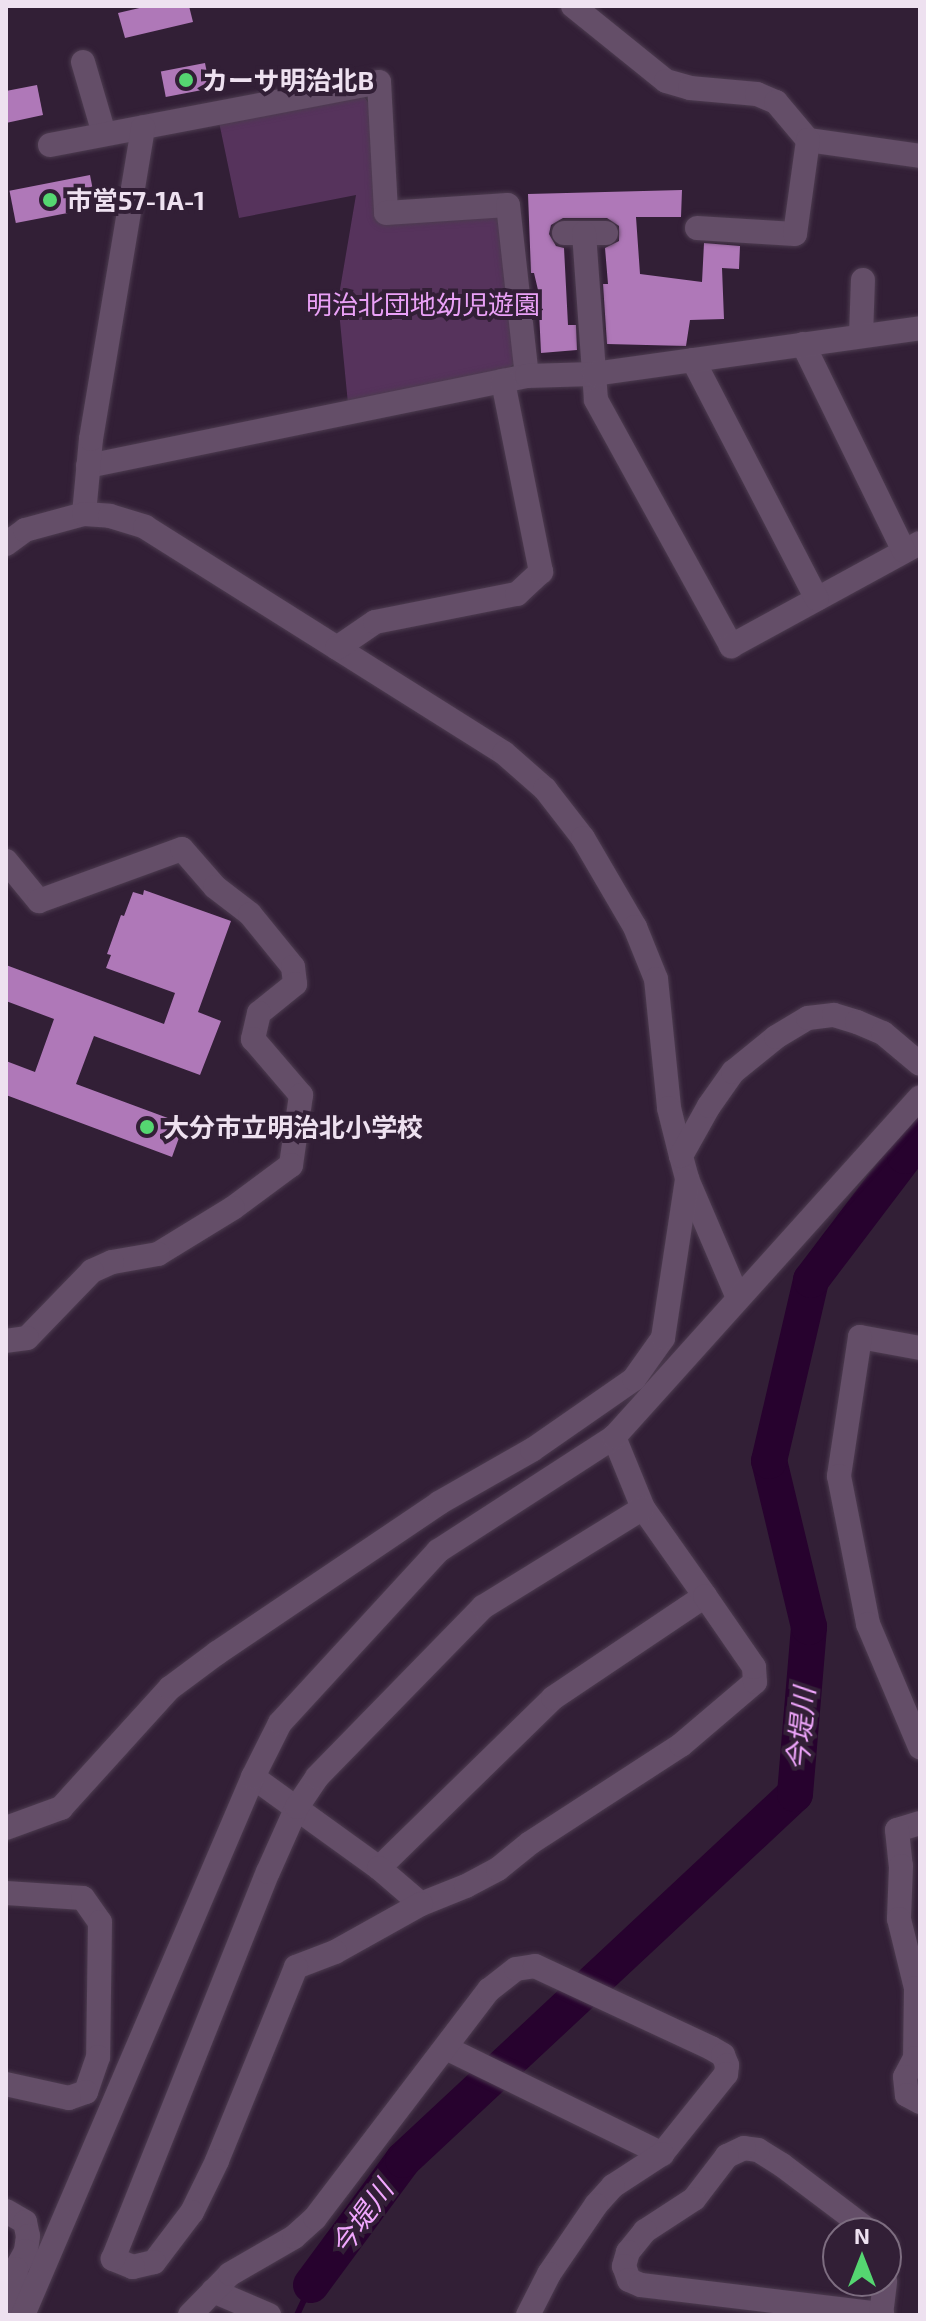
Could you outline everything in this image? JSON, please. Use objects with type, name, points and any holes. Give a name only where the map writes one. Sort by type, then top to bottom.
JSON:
[{"type":"street","points":[[573,6],[666,81],[690,88],[757,94],[776,102],[808,140],[920,156]]},
{"type":"street","points":[[83,62],[104,134]]},
{"type":"street","points":[[50,145],[379,82],[386,213],[508,205],[515,379],[541,572],[517,594],[375,622],[337,648]]},
{"type":"street","points":[[84,514],[88,466],[143,127]]},
{"type":"street","points":[[697,228],[795,234],[808,140]]},
{"type":"street","points":[[584,233],[596,400],[731,646],[912,547],[803,344]]},
{"type":"street","points":[[861,336],[863,280]]},
{"type":"street","points":[[88,466],[515,379],[594,374],[920,328]]},
{"type":"street","points":[[693,360],[817,599]]},
{"type":"street","points":[[6,544],[25,530],[84,514],[110,516],[145,527],[504,753],[545,789],[583,838],[635,927],[656,979],[669,1108],[684,1168],[738,1298]]},
{"type":"street","points":[[6,861],[39,901],[182,849],[215,887],[250,914],[293,967],[295,984],[259,1013],[253,1039],[301,1095],[291,1165],[233,1208],[158,1254],[112,1262],[92,1271],[27,1338],[6,1341]]},
{"type":"street","points":[[6,1828],[61,1808],[170,1688],[217,1653],[439,1503],[532,1450],[634,1379],[663,1338],[684,1168],[733,1072],[776,1037],[808,1018],[834,1015],[883,1033],[920,1064]]},
{"type":"street","points":[[23,2315],[253,1777],[280,1723],[438,1551],[614,1437],[920,1097]]},
{"type":"street","points":[[920,1348],[860,1337],[839,1476],[868,1624],[920,1747]]},
{"type":"street","points":[[614,1437],[643,1508],[754,1667],[755,1682],[681,1745],[530,1843],[498,1869],[421,1904],[335,1952],[296,1967],[230,2132],[192,2212],[154,2262],[133,2267],[113,2259],[174,2102],[297,1807],[317,1777],[483,1607],[643,1508]]},
{"type":"street","points":[[379,1868],[553,1698],[705,1596]]},
{"type":"street","points":[[253,1777],[379,1868],[421,1904]]},
{"type":"street","points":[[920,1823],[897,1830],[901,1866],[899,1919],[916,1988],[915,2058],[905,2077],[907,2095],[920,2102]]},
{"type":"street","points":[[6,1893],[83,1898],[100,1922],[98,2057],[86,2092],[69,2098],[6,2084]]},
{"type":"street","points":[[190,2315],[230,2274],[294,2237],[315,2218],[489,1990],[504,1975],[526,1966],[544,1968],[711,2048],[726,2059],[726,2074],[662,2154],[613,2186],[596,2205],[549,2274],[528,2315]]},
{"type":"street","points":[[446,2048],[662,2154]]},
{"type":"street","points":[[850,2217],[758,2150],[735,2150],[694,2199],[645,2231],[628,2252],[624,2266],[629,2280],[641,2285],[738,2307],[882,2314]]},
{"type":"street","points":[[6,2211],[25,2222],[28,2236],[26,2251],[16,2269],[15,2315]]},
{"type":"street","points":[[213,2291],[269,2315]]},
{"type":"green space","name":"明治北団地幼児遊園","points":[[363,95],[370,105],[377,222],[494,214],[501,220],[515,363],[505,372],[348,404],[338,301],[356,195],[239,218],[219,122]]},
{"type":"building","points":[[148,6],[189,6],[193,22],[125,38],[118,13]]},
{"type":"building","name":"カーサ明治北B","points":[[205,63],[210,89],[166,97],[161,72]]},
{"type":"building","points":[[37,85],[43,115],[6,123],[6,91]]},
{"type":"building","name":"市営57-1A-1","points":[[90,175],[96,207],[16,223],[10,191]]},
{"type":"building","points":[[682,190],[681,217],[636,217],[640,274],[702,282],[704,243],[740,246],[739,269],[722,268],[724,319],[690,320],[686,346],[607,344],[603,284],[608,284],[605,248],[619,241],[619,226],[607,218],[563,218],[551,225],[549,234],[556,246],[564,248],[568,325],[576,325],[577,350],[541,353],[538,290],[534,273],[531,273],[528,194]]},
{"type":"building","points":[[144,890],[231,921],[198,1012],[221,1021],[200,1075],[94,1036],[76,1084],[184,1124],[172,1157],[6,1095],[6,1061],[35,1072],[54,1019],[6,1001],[6,965],[164,1024],[175,993],[106,968],[111,955],[107,954],[121,915],[124,916],[133,892],[143,895]]},
{"type":"waterway","name":"今堤川","points":[[311,2285],[403,2160],[795,1794],[809,1627],[769,1461],[811,1280],[905,1156],[920,1112]]},
{"type":"waterway","points":[[297,2315],[311,2285]]},
{"type":"place","name":"カーサ明治北B","points":[[186,80]]},
{"type":"place","name":"市営57-1A-1","points":[[50,200]]},
{"type":"place","name":"大分市立明治北小学校","points":[[147,1127]]}]
